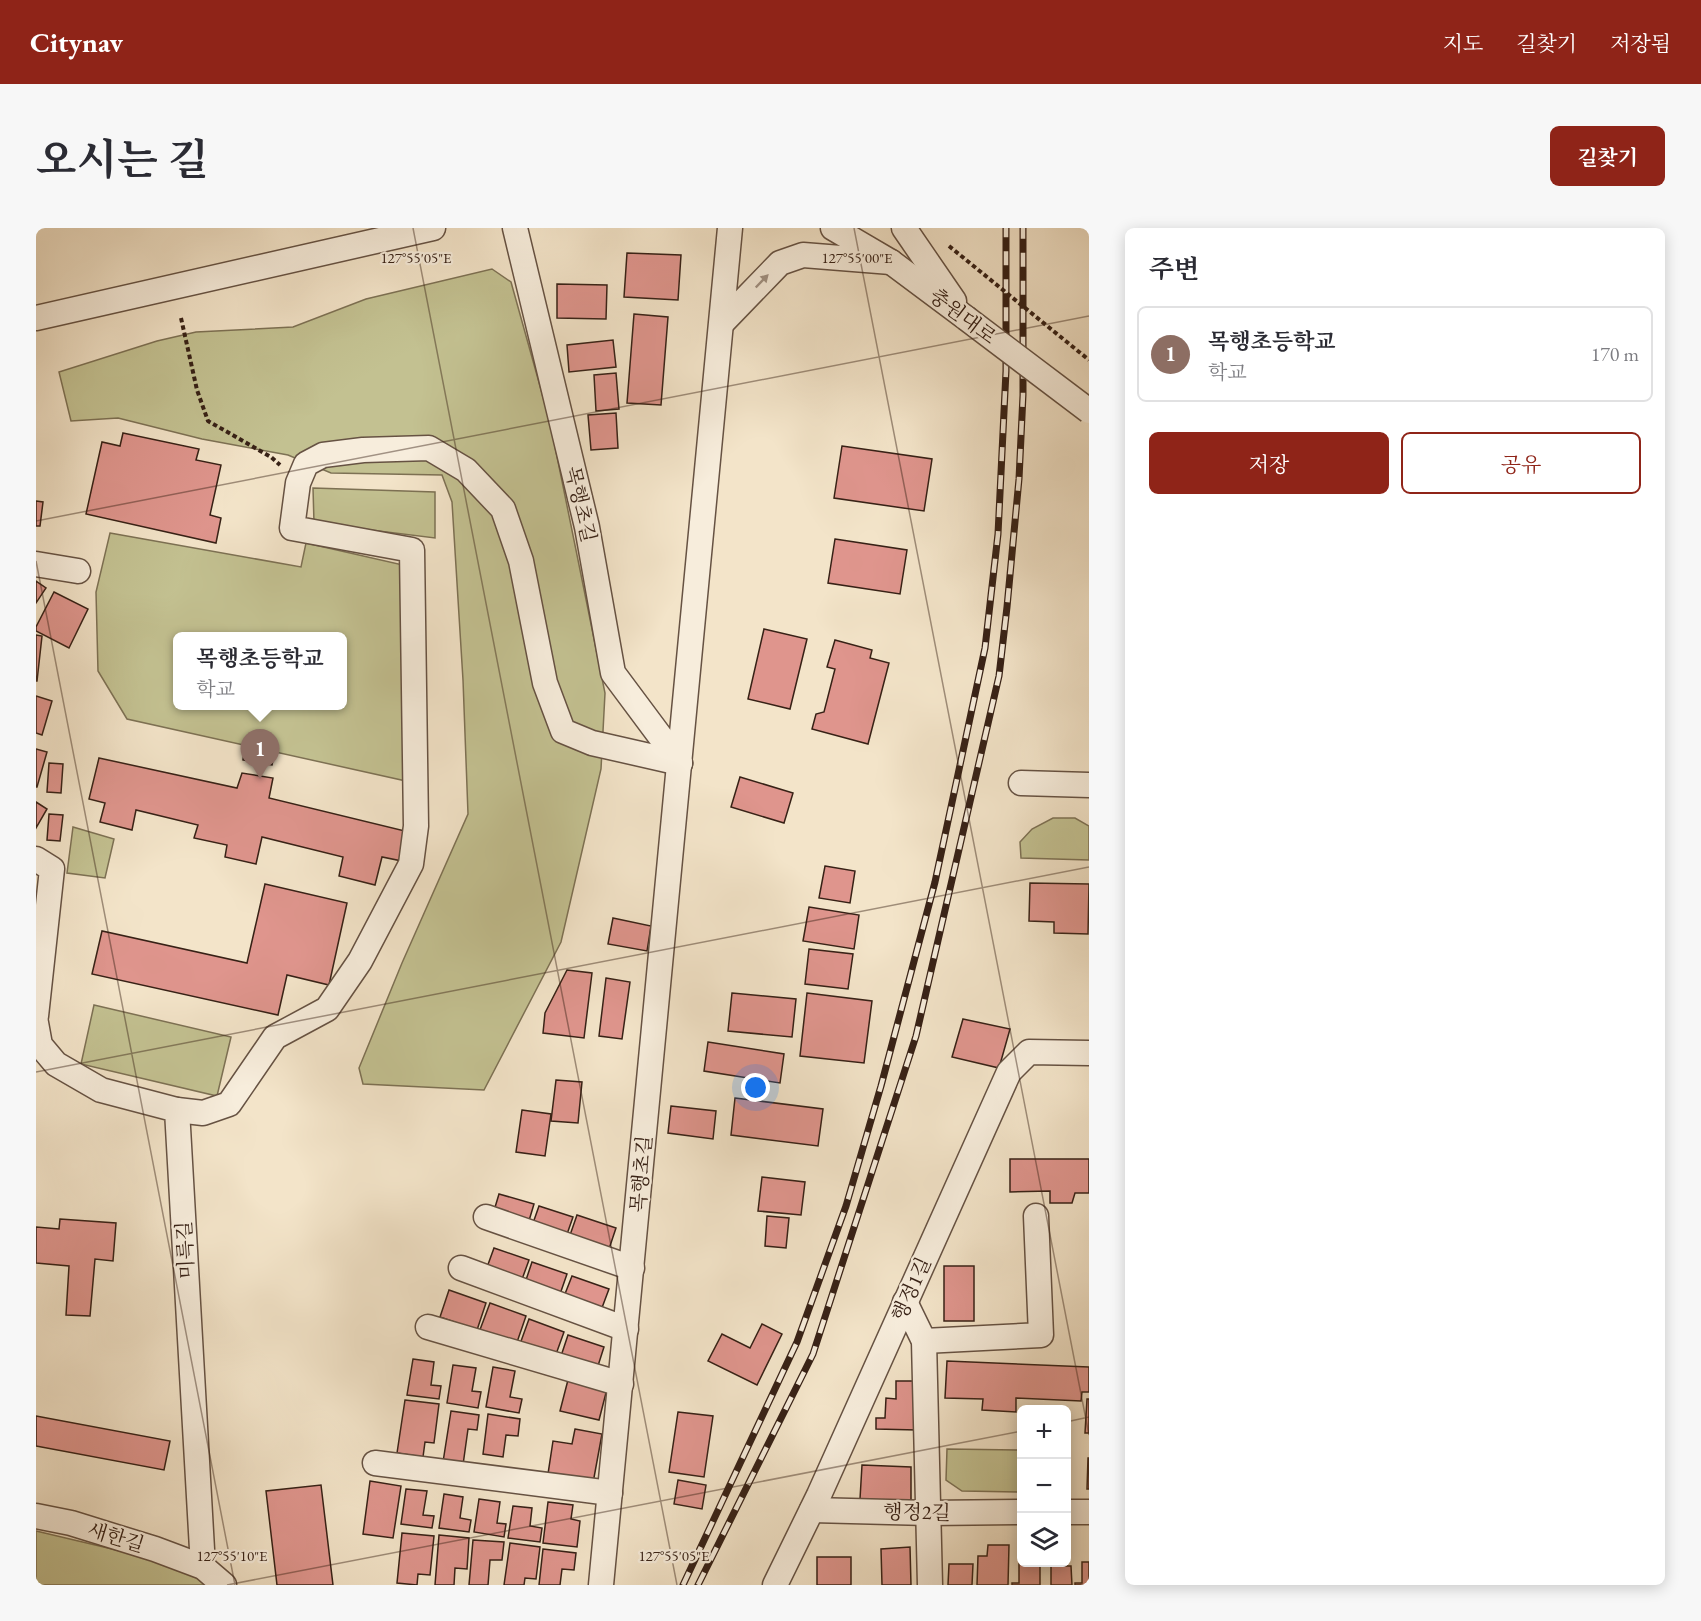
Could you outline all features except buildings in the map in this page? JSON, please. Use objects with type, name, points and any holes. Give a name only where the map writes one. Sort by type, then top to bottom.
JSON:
[{"type":"street","points":[[36,318],[433,228]]},
{"type":"street","name":"목행초길","points":[[515,228],[588,527],[613,673],[680,763]]},
{"type":"street","name":"목행초길","points":[[602,1585],[730,228]]},
{"type":"street","name":"충원대로","points":[[833,228],[891,262],[1089,411]]},
{"type":"street","points":[[904,228],[966,318]]},
{"type":"street","points":[[722,323],[780,263],[803,255],[891,262]]},
{"type":"street","points":[[36,1023],[40,1045],[56,1064],[101,1090],[177,1110],[203,1113],[229,1104],[275,1037],[327,1009],[360,961],[411,864],[416,826],[412,550],[292,528],[298,483],[306,464],[323,454],[429,448],[466,470],[503,509],[520,561],[545,683],[562,731],[592,743],[680,763]]},
{"type":"street","points":[[36,564],[78,571]]},
{"type":"street","points":[[1021,783],[1089,785]]},
{"type":"street","points":[[36,859],[52,868],[36,1017]]},
{"type":"street","name":"행정1길","points":[[775,1585],[812,1510],[1010,1072],[1029,1052],[1089,1053]]},
{"type":"street","name":"미륵길","points":[[177,1110],[203,1567]]},
{"type":"street","points":[[924,1341],[1041,1335],[1035,1216]]},
{"type":"street","points":[[486,1217],[632,1268]]},
{"type":"street","points":[[461,1268],[626,1329]]},
{"type":"street","points":[[905,1302],[924,1341],[930,1585]]},
{"type":"street","points":[[428,1327],[621,1383]]},
{"type":"street","points":[[375,1463],[610,1492]]},
{"type":"street","name":"행정2길","points":[[812,1510],[928,1513],[1017,1512]]},
{"type":"street","points":[[1071,1512],[1089,1512]]},
{"type":"street","name":"새한길","points":[[36,1516],[71,1523],[155,1549],[203,1567],[224,1585]]},
{"type":"path","points":[[949,246],[1089,360]]},
{"type":"path","points":[[181,318],[196,390],[208,421],[271,457],[298,483]]},
{"type":"shaded area","points":[[492,269],[511,282],[550,422],[605,693],[601,769],[561,942],[484,1090],[363,1084],[359,1068],[402,963],[468,814],[463,680],[452,502],[442,475],[331,473],[288,455],[202,439],[118,418],[71,421],[59,372],[157,341],[196,332],[293,327],[366,299]]},
{"type":"shaded area","points":[[313,488],[435,492],[435,538],[314,523]]},
{"type":"shaded area","points":[[110,533],[301,567],[306,543],[403,565],[406,781],[127,719],[98,671],[96,592]]},
{"type":"shaded area","points":[[1053,818],[1075,818],[1089,826],[1089,860],[1021,858],[1020,842],[1032,829]]},
{"type":"shaded area","points":[[73,827],[114,839],[105,878],[67,873]]},
{"type":"shaded area","points":[[94,1005],[231,1037],[217,1096],[81,1064]]},
{"type":"shaded area","points":[[947,1449],[1017,1450],[1017,1492],[962,1491],[946,1480]]},
{"type":"shaded area","points":[[36,1531],[129,1553],[218,1580],[221,1585],[36,1585]]},
{"type":"railway","points":[[683,1585],[797,1342],[846,1206],[881,1086],[935,882],[985,648],[998,534],[1006,371],[1006,228]]},
{"type":"railway","points":[[698,1585],[813,1354],[916,1036],[999,676],[1019,479],[1023,395],[1023,228]]},
{"type":"place","name":"목행초등학교","points":[[260,779]]}]
